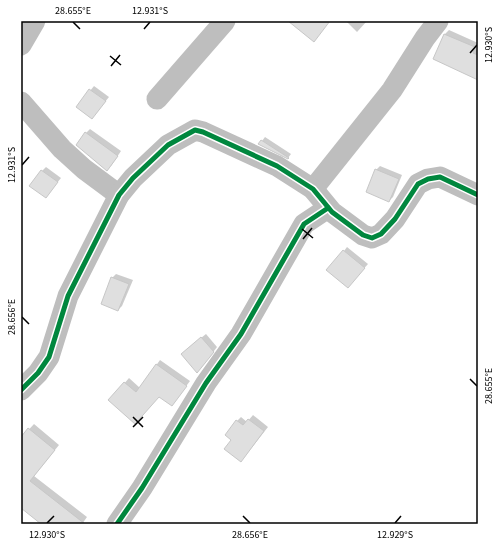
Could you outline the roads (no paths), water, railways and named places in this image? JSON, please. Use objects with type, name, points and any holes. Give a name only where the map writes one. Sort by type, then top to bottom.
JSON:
[{"type":"street","points":[[21,45],[35,21]]},
{"type":"street","points":[[157,99],[225,21]]},
{"type":"street","points":[[313,189],[388,95],[438,21]]},
{"type":"street","points":[[21,102],[62,149],[84,169],[119,195]]},
{"type":"street","points":[[21,390],[38,373],[48,357],[68,296],[119,195],[133,178],[168,145],[195,130],[203,132],[277,166],[313,189],[328,208],[363,235],[372,238],[381,234],[395,219],[418,184],[428,179],[440,177],[478,195]]},
{"type":"street","points":[[117,524],[142,488],[206,384],[241,334],[304,224],[328,208]]}]
